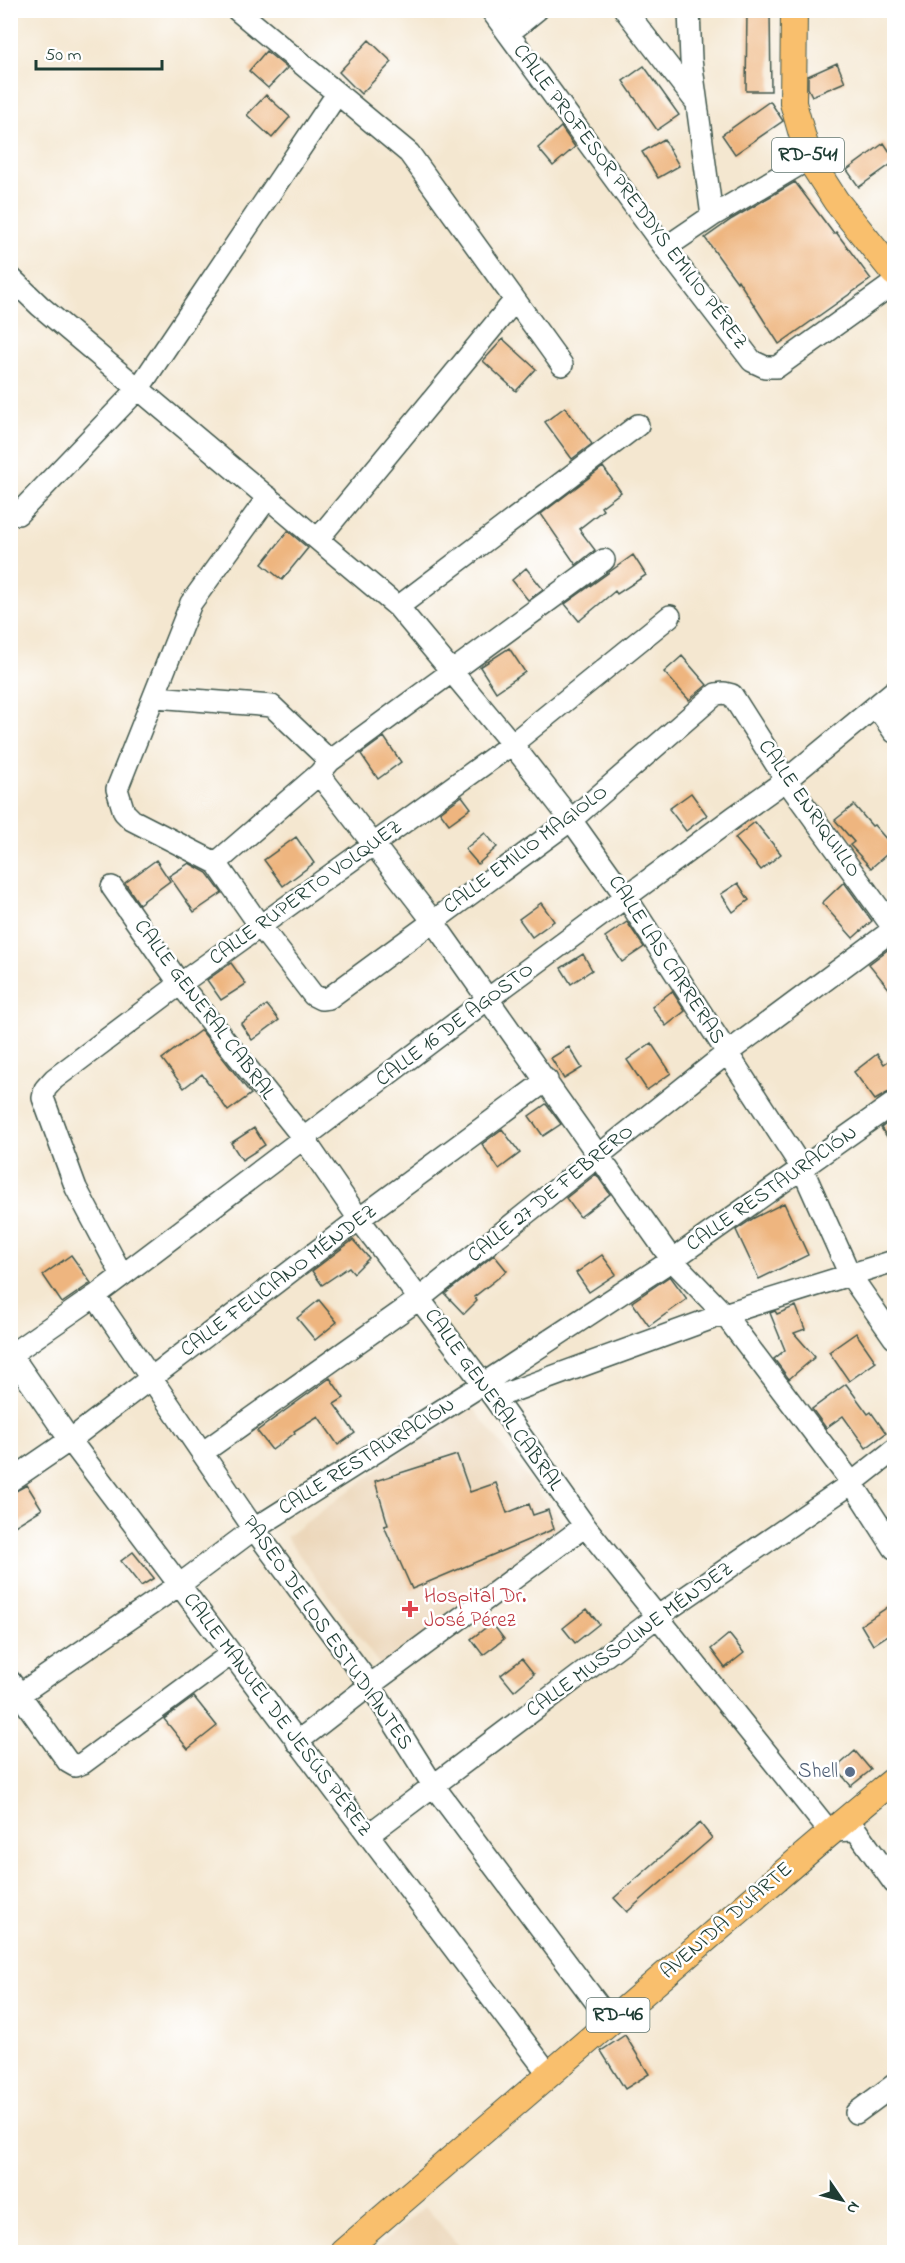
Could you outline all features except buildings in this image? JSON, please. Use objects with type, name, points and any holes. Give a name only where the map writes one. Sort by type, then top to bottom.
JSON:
[{"type":"main road","name":"RD-541","points":[[794,10],[794,103],[809,159],[836,201],[894,273]]},
{"type":"main road","name":"AVENIDA DUARTE","points":[[343,2253],[829,1832],[894,1780]]},
{"type":"street","points":[[237,10],[409,153],[562,365]]},
{"type":"street","name":"CALLE PROFESOR PREDDYS EMILIO PÉREZ","points":[[492,10],[665,248],[752,361],[765,367],[777,367],[894,283]]},
{"type":"street","points":[[509,33],[537,10]]},
{"type":"street","points":[[625,10],[696,103]]},
{"type":"street","points":[[689,10],[691,60],[712,216]]},
{"type":"street","points":[[18,514],[139,388],[338,94]]},
{"type":"street","points":[[665,248],[712,216],[809,159]]},
{"type":"street","name":"CALLE LAS CARRERAS","points":[[10,277],[40,306],[398,607],[512,744],[571,820],[626,897],[802,1168],[850,1275],[894,1338]]},
{"type":"street","points":[[318,540],[515,300]]},
{"type":"street","points":[[398,607],[638,425]]},
{"type":"street","points":[[260,926],[216,863],[132,820],[124,812],[118,800],[117,789],[191,603],[268,497]]},
{"type":"street","points":[[216,863],[324,767],[604,560]]},
{"type":"street","name":"CALLE RUPERTO VOLQUEZ","points":[[122,1275],[76,1188],[44,1098],[45,1089],[54,1079],[180,984],[512,744],[670,616]]},
{"type":"street","name":"CALLE 16 DE AGOSTO","points":[[11,1354],[95,1296],[489,998],[786,780],[894,691]]},
{"type":"street","name":"CALLE ENRIQUILLO","points":[[724,693],[732,695],[786,780],[894,929]]},
{"type":"street","name":"CALLE EMILIO MAGIOLO","points":[[260,926],[313,995],[321,999],[329,998],[432,920],[571,820],[716,694],[724,693]]},
{"type":"street","points":[[155,697],[272,706],[324,767],[373,844],[489,998],[672,1260],[724,1314],[852,1483],[894,1548]]},
{"type":"street","points":[[876,706],[894,732]]},
{"type":"street","name":"CALLE GENERAL CABRAL","points":[[112,887],[180,984],[304,1139],[359,1220],[488,1391],[585,1526],[829,1832]]},
{"type":"street","name":"CALLE 27 DE FEBRERO","points":[[202,1453],[419,1299],[727,1053],[894,929]]},
{"type":"street","name":"CALLE FELICIANO MÉNDEZ","points":[[10,1481],[70,1440],[547,1080]]},
{"type":"street","name":"CALLE RESTAURACIÓN","points":[[15,1688],[179,1585],[254,1529],[488,1391],[894,1103]]},
{"type":"street","points":[[488,1391],[894,1261]]},
{"type":"street","name":"PASEO DE LOS ESTUDIANTES","points":[[95,1296],[254,1529],[370,1685],[433,1785],[611,2022]]},
{"type":"street","name":"CALLE MANUEL DE JESÚS PÉREZ","points":[[11,1354],[70,1440],[549,2073]]},
{"type":"street","name":"CALLE MUSSOLINE MÉNDEZ","points":[[368,1834],[657,1617],[852,1483],[894,1450]]},
{"type":"street","points":[[297,1742],[370,1685],[585,1526]]},
{"type":"street","points":[[15,1688],[68,1762],[75,1766],[83,1763],[231,1654]]},
{"type":"street","points":[[829,1832],[856,1830],[894,1883]]},
{"type":"street","points":[[856,2113],[894,2085]]},
{"type":"shaded area","name":"Hospital Dr. José Pérez","points":[[469,1403],[575,1539],[389,1678],[286,1537]]},
{"type":"shaded area","points":[[425,2206],[464,2252],[372,2252]]},
{"type":"place","name":"Hospital Dr. José Pérez","points":[[410,1609]]},
{"type":"place","name":"Shell","points":[[850,1772]]}]
